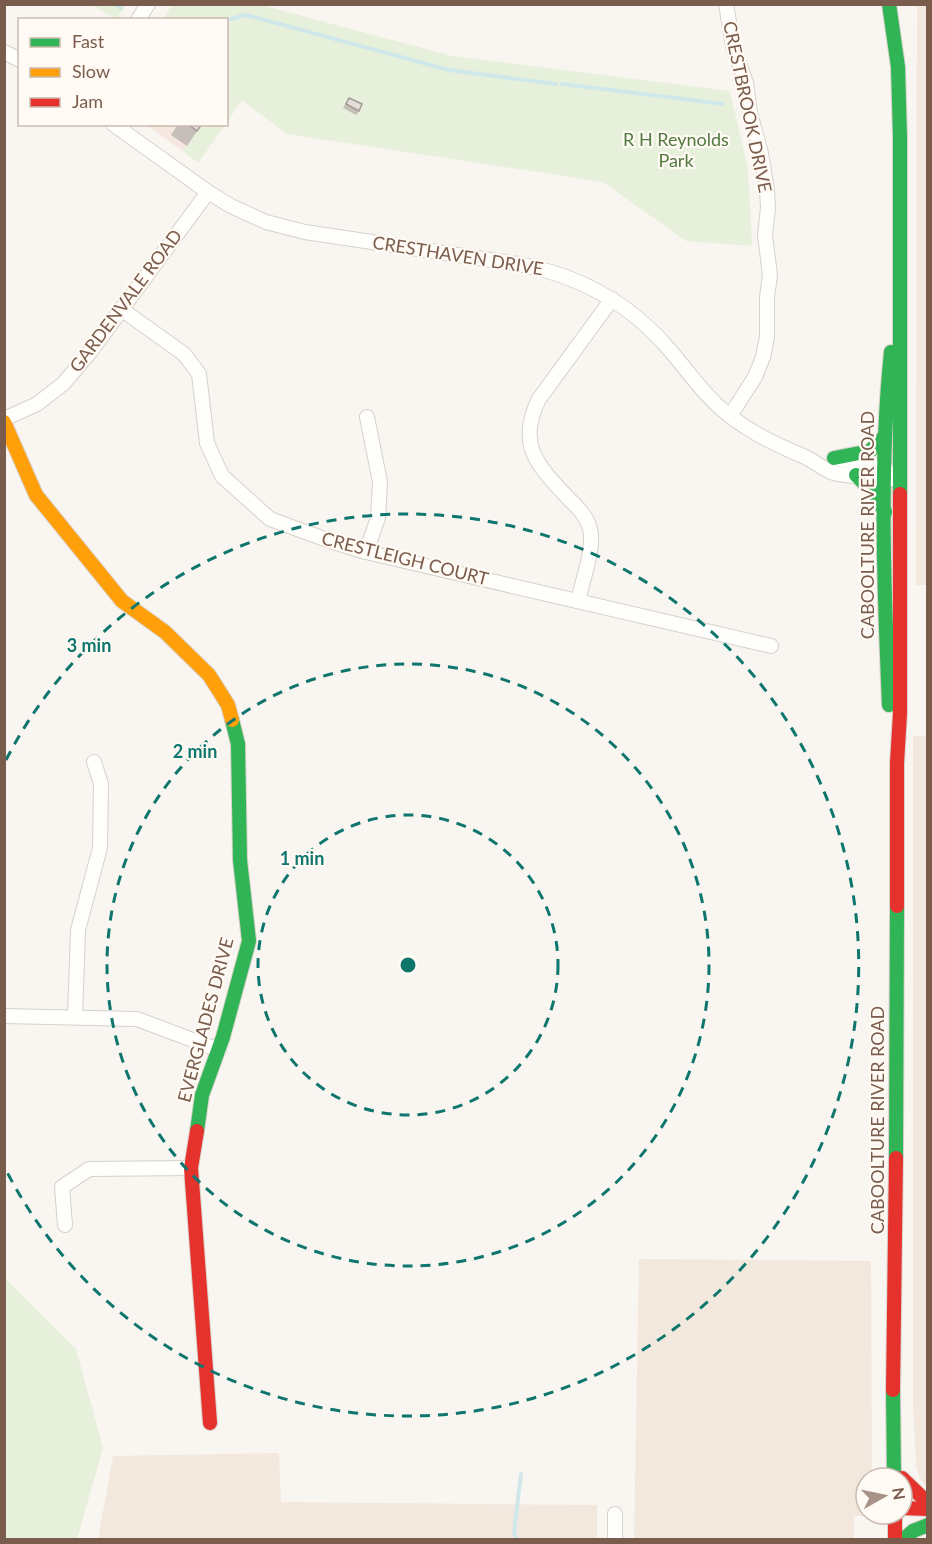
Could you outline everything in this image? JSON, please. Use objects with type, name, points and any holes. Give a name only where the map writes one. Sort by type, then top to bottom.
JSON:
[{"type":"main road","name":"CABOOLTURE RIVER ROAD","points":[[889,4],[898,67],[901,475],[894,1299],[898,1466]]},
{"type":"main road","name":"CABOOLTURE RIVER ROAD","points":[[897,763],[889,713],[885,630],[885,436],[889,367],[899,286]]},
{"type":"main road","name":"EVERGLADES DRIVE","points":[[4,420],[36,495],[122,601],[165,632],[209,675],[228,705],[238,744],[240,860],[249,941],[219,1050],[202,1095],[191,1168],[210,1423]]},
{"type":"main road","points":[[834,458],[870,451],[885,436]]},
{"type":"main road","points":[[856,475],[874,494],[885,512]]},
{"type":"main road","points":[[914,1491],[927,1503]]},
{"type":"main road","points":[[903,1539],[927,1524]]},
{"type":"street","points":[[139,18],[148,4]]},
{"type":"street","name":"CRESTBROOK DRIVE","points":[[726,4],[733,46],[746,83],[750,113],[761,153],[767,190],[765,235],[770,275],[767,297],[767,337],[763,357],[755,376],[730,416]]},
{"type":"street","points":[[4,52],[18,59]]},
{"type":"street","name":"CRESTHAVEN DRIVE","points":[[115,126],[208,192],[249,215],[285,227],[538,268],[576,280],[628,309],[655,334],[707,396],[730,416],[771,443],[831,471],[856,475],[901,475]]},
{"type":"street","name":"GARDENVALE ROAD","points":[[4,420],[37,404],[63,384],[91,351],[208,192]]},
{"type":"street","points":[[578,601],[589,555],[592,535],[590,526],[584,514],[538,464],[531,447],[529,430],[532,413],[539,399],[612,299]]},
{"type":"street","name":"CRESTLEIGH COURT","points":[[121,309],[184,354],[199,374],[207,443],[222,476],[270,519],[366,552],[771,646]]},
{"type":"street","points":[[366,552],[378,518],[380,483],[367,417]]},
{"type":"street","name":"CRESTHAVEN DRIVE","points":[[805,457],[834,458],[885,474]]},
{"type":"street","points":[[75,1017],[78,930],[100,848],[101,784],[94,762]]},
{"type":"street","points":[[4,1016],[137,1019],[219,1050]]},
{"type":"street","points":[[64,1226],[62,1187],[89,1169],[191,1168]]},
{"type":"street","points":[[615,1514],[615,1539]]},
{"type":"shaded area","points":[[927,4],[928,585],[916,585],[917,5]]},
{"type":"shaded area","points":[[147,126],[201,126],[183,151]]},
{"type":"shaded area","points":[[913,736],[928,736],[927,1486],[919,1476],[916,1465],[913,1405]]},
{"type":"shaded area","points":[[639,1259],[871,1261],[872,1466],[854,1466],[854,1539],[634,1539]]},
{"type":"shaded area","points":[[279,1453],[281,1502],[597,1505],[597,1539],[98,1539],[113,1456]]},
{"type":"green space","points":[[93,5],[126,5],[117,18],[113,18]]},
{"type":"green space","name":"R H Reynolds Park","points":[[172,5],[261,5],[452,56],[730,91],[748,169],[752,246],[686,241],[603,182],[287,134],[242,100],[228,121],[228,18],[163,18]]},
{"type":"green space","points":[[201,126],[224,126],[198,163],[183,151]]},
{"type":"green space","points":[[4,1277],[76,1349],[103,1448],[77,1539],[5,1539]]},
{"type":"building","points":[[349,98],[362,104],[359,111],[346,104]]},
{"type":"building","points":[[191,126],[201,126],[197,131]]},
{"type":"waterway","points":[[115,4],[121,8]]},
{"type":"waterway","points":[[228,20],[246,15],[449,70],[556,84]]},
{"type":"waterway","points":[[562,84],[723,104]]},
{"type":"waterway","points":[[516,1540],[514,1532],[521,1474]]},
{"type":"traffic: fast","points":[[889,4],[898,67],[900,137],[900,494]]},
{"type":"traffic: fast","points":[[889,705],[884,573],[884,484],[891,352]]},
{"type":"traffic: fast","points":[[834,458],[870,451],[885,436]]},
{"type":"traffic: fast","points":[[856,475],[875,494],[885,512]]},
{"type":"traffic: fast","points":[[197,1131],[202,1095],[223,1037],[249,941],[240,860],[238,744],[232,720]]},
{"type":"traffic: fast","points":[[896,1158],[897,906]]},
{"type":"traffic: fast","points":[[893,1390],[894,1466]]},
{"type":"traffic: fast","points":[[903,1540],[913,1531],[928,1525]]},
{"type":"traffic: slow","points":[[4,422],[36,495],[122,601],[165,632],[209,675],[228,705],[232,720]]},
{"type":"traffic: jam","points":[[897,906],[900,494]]},
{"type":"traffic: jam","points":[[197,1131],[191,1168],[210,1423]]},
{"type":"traffic: jam","points":[[893,1390],[896,1158]]},
{"type":"traffic: jam","points":[[914,1490],[928,1503]]},
{"type":"traffic: jam","points":[[914,1508],[928,1509]]},
{"type":"traffic: jam","points":[[895,1526],[895,1540]]}]
